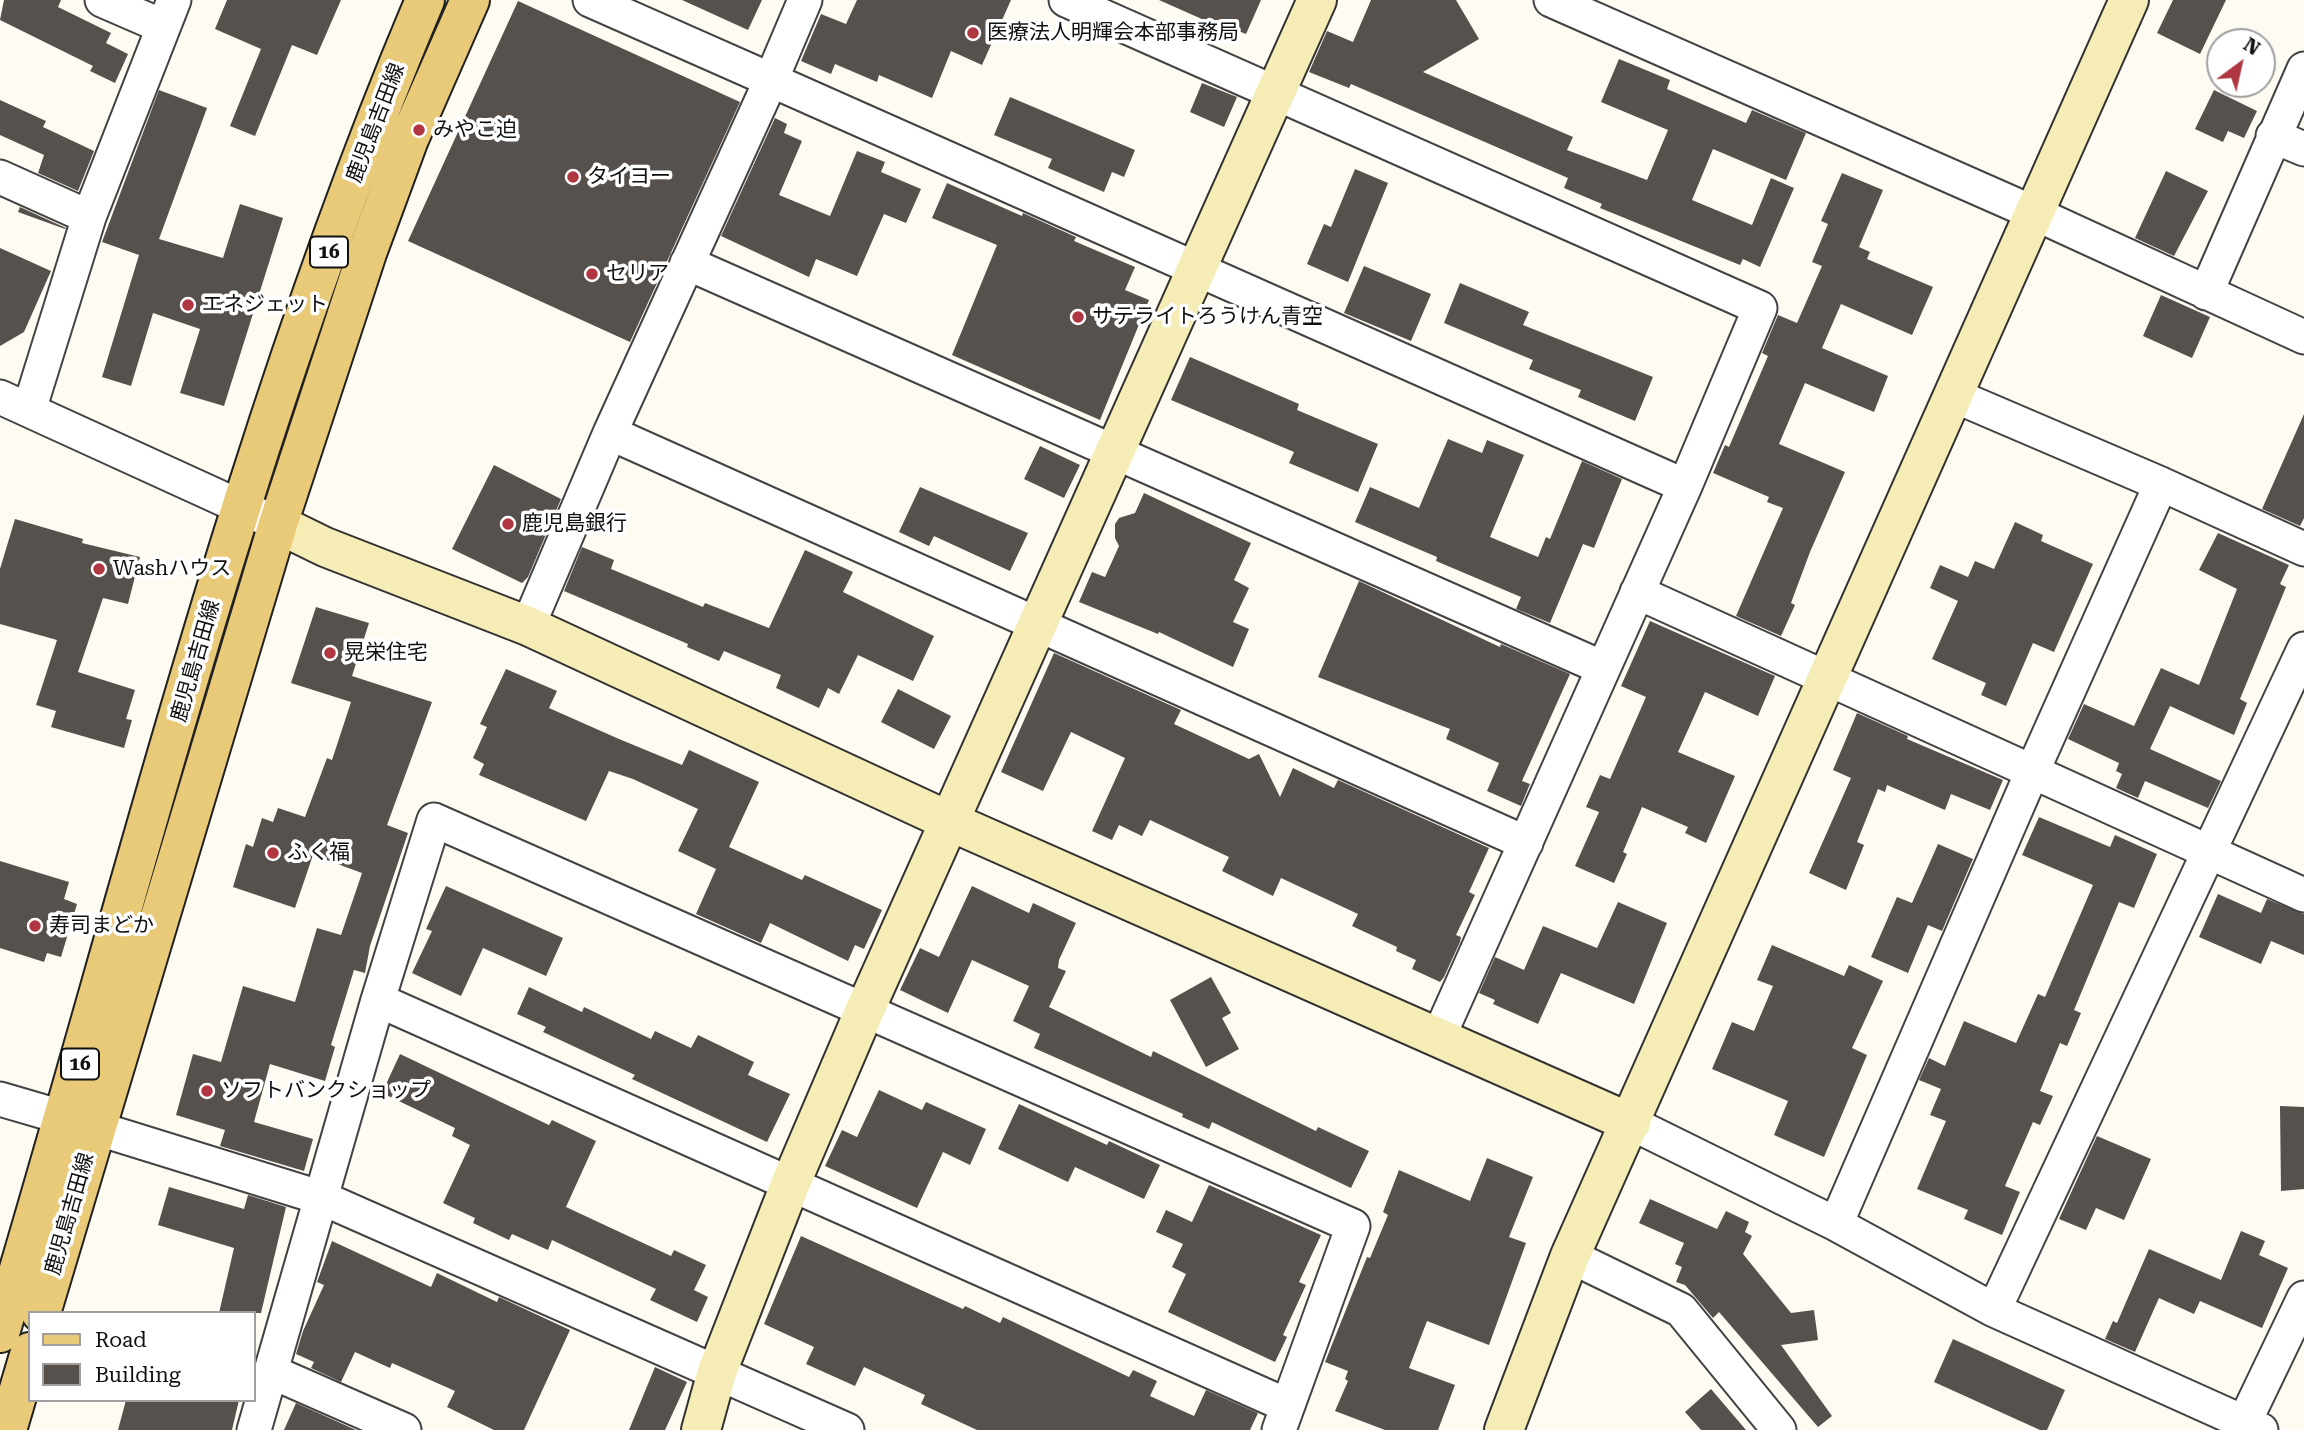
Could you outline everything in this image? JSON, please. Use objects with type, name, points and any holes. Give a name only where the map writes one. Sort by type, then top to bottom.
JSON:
[{"type":"main road","name":"鹿児島吉田線","points":[[41,1311],[80,1123],[242,507],[373,124],[425,0]]},
{"type":"main road","name":"鹿児島吉田線","points":[[0,1332],[80,1123],[372,240],[409,139],[470,0]]},
{"type":"main road","points":[[7,1430],[28,1359]]},
{"type":"street","points":[[102,0],[168,13],[14,403],[325,547],[528,626],[950,821],[1631,1123],[1836,1224],[1994,1310],[2248,1428],[2304,1298]]},
{"type":"street","points":[[590,0],[1685,486]]},
{"type":"street","points":[[528,626],[610,433],[805,0]]},
{"type":"street","points":[[1066,0],[1760,308],[1685,486],[1439,1036]]},
{"type":"street","points":[[701,1430],[717,1372],[790,1185],[864,1012],[1317,0]]},
{"type":"street","points":[[1551,0],[2034,213],[2304,337]]},
{"type":"street","points":[[1504,1430],[1570,1256],[2129,0]]},
{"type":"street","points":[[2206,293],[2304,69]]},
{"type":"street","points":[[2273,135],[2304,149]]},
{"type":"street","points":[[0,177],[89,217]]},
{"type":"street","points":[[687,263],[1603,668]]},
{"type":"street","points":[[1954,395],[2304,549]]},
{"type":"street","points":[[610,433],[1526,843]]},
{"type":"street","points":[[1836,1224],[2033,770],[2161,484]]},
{"type":"street","points":[[1637,592],[2304,895]]},
{"type":"street","points":[[1994,1310],[2304,649]]},
{"type":"street","points":[[254,1430],[378,1000],[434,820],[1353,1226],[1283,1418],[790,1185],[378,1000]]},
{"type":"street","points":[[0,1099],[322,1198],[847,1430]]},
{"type":"street","points":[[1570,1256],[1681,1310],[1779,1430]]},
{"type":"street","points":[[272,1372],[400,1429]]},
{"type":"building","points":[[4,0],[61,0],[58,7],[111,33],[106,43],[128,54],[115,83],[90,71],[93,66],[0,20]]},
{"type":"building","points":[[227,0],[341,0],[317,55],[292,45],[255,136],[230,126],[261,49],[215,29]]},
{"type":"building","points":[[682,0],[762,0],[748,30]]},
{"type":"building","points":[[857,0],[1011,0],[982,65],[951,51],[932,98],[879,75],[877,82],[835,64],[831,74],[801,61],[821,14],[846,24]]},
{"type":"building","points":[[1159,0],[1261,0],[1246,34],[1223,25],[1222,28]]},
{"type":"building","points":[[1371,0],[1456,0],[1479,39],[1423,72],[1573,137],[1567,150],[1647,180],[1668,130],[1601,102],[1619,59],[1670,80],[1667,89],[1746,123],[1752,110],[1806,133],[1786,180],[1713,149],[1692,200],[1752,225],[1771,178],[1794,188],[1760,267],[1743,259],[1740,265],[1600,208],[1602,204],[1564,188],[1568,178],[1351,84],[1349,88],[1309,72],[1327,31],[1353,42]]},
{"type":"building","points":[[2173,0],[2226,0],[2213,28],[2206,28],[2206,42],[2200,54],[2157,33]]},
{"type":"building","name":"タイヨー","points":[[518,1],[740,102],[630,342],[408,241]]},
{"type":"building","points":[[1202,83],[1237,97],[1224,127],[1190,112]]},
{"type":"building","points":[[159,90],[207,108],[159,239],[223,258],[240,204],[283,218],[224,406],[180,393],[200,329],[153,313],[131,386],[102,377],[139,255],[102,242]]},
{"type":"building","points":[[1010,97],[1135,150],[1124,177],[1112,172],[1104,192],[1048,168],[1052,159],[994,135]]},
{"type":"building","points":[[2210,98],[2230,98],[2257,111],[2244,138],[2228,131],[2223,142],[2195,129]]},
{"type":"building","points":[[0,100],[46,121],[43,127],[94,151],[78,191],[38,173],[44,155],[0,135]]},
{"type":"building","points":[[775,118],[787,124],[784,133],[802,141],[779,195],[830,216],[857,151],[885,162],[881,172],[921,189],[906,223],[884,214],[857,276],[816,259],[809,277],[721,236]]},
{"type":"building","points":[[1355,169],[1388,183],[1348,282],[1307,264],[1324,224],[1331,227]]},
{"type":"building","points":[[2166,171],[2208,191],[2174,256],[2135,238]]},
{"type":"building","points":[[1842,173],[1883,190],[1859,247],[1870,252],[1867,259],[1933,287],[1912,335],[1841,304],[1822,348],[1888,376],[1874,412],[1805,383],[1779,444],[1845,472],[1810,552],[1791,603],[1795,605],[1781,636],[1736,616],[1783,508],[1767,502],[1769,497],[1713,473],[1725,445],[1729,447],[1768,356],[1762,353],[1778,315],[1797,323],[1822,266],[1812,262],[1828,224],[1821,221]]},
{"type":"building","name":"サテライトろうけん青空","points":[[947,183],[1022,216],[1023,213],[1076,237],[1074,241],[1135,267],[1125,290],[1149,300],[1100,420],[952,355],[997,245],[932,218]]},
{"type":"building","points":[[20,207],[66,228],[18,212]]},
{"type":"building","points":[[0,248],[51,271],[24,332],[0,346]]},
{"type":"building","points":[[1364,266],[1431,294],[1411,341],[1344,313]]},
{"type":"building","points":[[1460,283],[1529,312],[1523,325],[1653,377],[1635,421],[1578,397],[1581,390],[1529,369],[1533,360],[1444,323]]},
{"type":"building","points":[[2161,295],[2210,317],[2192,358],[2143,336]]},
{"type":"building","points":[[1190,357],[1299,404],[1297,410],[1378,444],[1358,492],[1289,463],[1294,452],[1171,400]]},
{"type":"building","points":[[2304,414],[2304,518],[2300,526],[2262,509]]},
{"type":"building","points":[[1448,439],[1482,453],[1487,440],[1524,455],[1490,537],[1538,557],[1546,537],[1550,539],[1582,461],[1622,479],[1594,548],[1583,544],[1550,623],[1516,609],[1521,597],[1436,561],[1437,557],[1355,522],[1370,487],[1419,508]]},
{"type":"building","points":[[1040,446],[1080,465],[1064,498],[1024,479]]},
{"type":"building","name":"鹿児島銀行","points":[[494,465],[561,499],[528,577],[522,583],[452,549]]},
{"type":"building","points":[[920,487],[1028,533],[1010,571],[934,536],[929,546],[899,532]]},
{"type":"building","points":[[1144,493],[1251,543],[1234,580],[1249,588],[1233,622],[1249,629],[1233,667],[1159,632],[1158,634],[1079,602],[1092,572],[1105,577],[1119,546],[1115,538],[1115,524],[1119,518],[1135,513]]},
{"type":"building","points":[[15,519],[83,539],[82,543],[140,557],[128,604],[103,598],[78,672],[135,690],[126,719],[132,720],[124,748],[51,727],[56,711],[36,705],[57,640],[0,624],[0,569]]},
{"type":"building","points":[[2015,522],[2043,535],[2041,541],[2093,564],[2054,652],[2033,643],[2006,706],[1981,695],[1986,683],[1932,659],[1958,601],[1930,588],[1940,565],[1968,577],[1975,561],[1994,569]]},
{"type":"building","points":[[2218,533],[2289,565],[2280,584],[2286,587],[2240,699],[2247,703],[2234,735],[2170,706],[2150,749],[2221,781],[2208,808],[2145,781],[2138,798],[2116,788],[2122,774],[2116,771],[2119,763],[2068,739],[2084,704],[2134,726],[2161,668],[2199,685],[2237,589],[2199,570]]},
{"type":"building","points":[[582,547],[614,560],[611,569],[703,607],[705,603],[769,628],[805,550],[853,572],[843,592],[934,636],[913,681],[858,655],[839,694],[828,688],[819,708],[776,688],[781,675],[724,651],[719,661],[687,647],[688,644],[564,591]]},
{"type":"building","points":[[1359,581],[1500,647],[1501,644],[1570,674],[1522,781],[1530,784],[1521,806],[1487,791],[1499,763],[1446,739],[1450,729],[1318,677]]},
{"type":"building","points":[[316,607],[369,623],[352,676],[432,702],[387,825],[408,833],[370,946],[365,973],[354,970],[331,1045],[335,1047],[325,1081],[270,1064],[254,1122],[313,1139],[304,1171],[220,1146],[225,1130],[176,1115],[193,1054],[221,1062],[243,986],[295,1002],[317,928],[341,935],[362,873],[313,855],[295,908],[233,887],[246,844],[253,847],[262,818],[273,822],[278,808],[305,817],[327,758],[332,760],[351,702],[291,683]]},
{"type":"building","points":[[1650,621],[1775,676],[1758,716],[1705,692],[1678,752],[1735,776],[1706,843],[1685,833],[1688,827],[1642,807],[1623,852],[1627,854],[1614,883],[1575,866],[1599,812],[1586,807],[1600,775],[1610,779],[1646,697],[1621,686]]},
{"type":"building","points":[[1054,653],[1181,710],[1174,724],[1249,759],[1259,754],[1280,797],[1293,768],[1334,788],[1338,780],[1489,848],[1469,892],[1475,895],[1456,935],[1461,937],[1460,942],[1440,982],[1412,969],[1416,960],[1396,951],[1397,947],[1352,926],[1358,914],[1281,878],[1273,896],[1222,871],[1229,857],[1150,820],[1142,836],[1119,825],[1112,840],[1092,831],[1125,758],[1071,732],[1043,791],[1001,772]]},
{"type":"building","points":[[506,669],[557,691],[549,708],[682,765],[689,750],[759,782],[729,847],[802,880],[805,875],[882,910],[864,949],[855,945],[848,961],[770,923],[761,943],[696,914],[716,869],[678,851],[698,809],[633,779],[609,771],[586,821],[479,775],[484,764],[473,758],[487,727],[480,724]]},
{"type":"building","points":[[898,689],[951,716],[934,749],[881,722]]},
{"type":"building","points":[[1857,713],[1908,736],[1907,739],[2003,780],[1990,810],[1951,794],[1945,810],[1887,785],[1885,792],[1878,789],[1857,842],[1864,845],[1846,890],[1809,873],[1851,778],[1833,770]]},
{"type":"building","points":[[2039,817],[2110,847],[2115,835],[2157,854],[2134,908],[2119,902],[2074,1010],[2081,1013],[2067,1046],[2060,1043],[2040,1091],[2053,1096],[2040,1125],[2033,1122],[2005,1186],[2020,1192],[2002,1235],[1964,1219],[1968,1210],[1917,1189],[1946,1121],[1930,1115],[1941,1089],[1919,1080],[1929,1058],[1945,1066],[1964,1021],[2016,1043],[2038,994],[2045,997],[2093,885],[2022,855]]},
{"type":"building","points":[[1938,844],[1973,859],[1942,931],[1928,925],[1908,973],[1871,957],[1897,897],[1912,903]]},
{"type":"building","name":"寿司まどか","points":[[0,861],[69,882],[64,899],[77,904],[61,957],[47,953],[44,962],[0,948]]},
{"type":"building","points":[[446,886],[563,938],[546,976],[483,948],[461,996],[412,973],[432,931],[426,929]]},
{"type":"building","points":[[972,886],[1029,913],[1033,903],[1076,923],[1059,960],[1058,968],[1066,971],[1049,1007],[1151,1057],[1153,1051],[1316,1131],[1318,1127],[1369,1151],[1351,1188],[1212,1122],[1209,1129],[1182,1117],[1183,1114],[1034,1048],[1040,1034],[1013,1021],[1029,986],[972,960],[948,1013],[900,990],[920,948],[939,957]]},
{"type":"building","points":[[2218,894],[2261,913],[2267,899],[2304,914],[2304,955],[2271,941],[2261,964],[2199,937]]},
{"type":"building","points":[[1618,902],[1667,923],[1634,1004],[1561,973],[1538,1024],[1493,1004],[1495,1000],[1479,993],[1495,957],[1524,970],[1543,926],[1597,948]]},
{"type":"building","points":[[1772,945],[1844,976],[1849,965],[1883,981],[1852,1048],[1867,1055],[1824,1157],[1774,1135],[1788,1101],[1712,1069],[1732,1022],[1754,1031],[1773,986],[1757,980]]},
{"type":"building","points":[[1211,977],[1231,1013],[1222,1018],[1239,1049],[1206,1067],[1170,1000]]},
{"type":"building","points":[[529,987],[582,1012],[584,1007],[651,1039],[655,1031],[691,1048],[698,1035],[754,1062],[748,1075],[790,1094],[767,1142],[632,1079],[635,1075],[543,1032],[546,1027],[517,1014]]},
{"type":"building","points":[[400,1054],[549,1125],[552,1120],[596,1141],[566,1207],[671,1256],[674,1250],[706,1265],[694,1290],[708,1297],[697,1322],[650,1300],[656,1289],[552,1240],[548,1250],[512,1234],[509,1240],[473,1223],[475,1218],[443,1203],[470,1145],[452,1136],[455,1128],[382,1093]]},
{"type":"building","points":[[879,1090],[922,1110],[926,1102],[986,1129],[970,1165],[943,1152],[917,1208],[825,1166],[842,1130],[857,1137]]},
{"type":"building","points":[[1019,1104],[1107,1145],[1109,1141],[1160,1165],[1144,1199],[1075,1167],[1068,1182],[998,1149]]},
{"type":"building","points":[[2280,1106],[2304,1107],[2304,1189],[2281,1191]]},
{"type":"building","points":[[2097,1136],[2151,1159],[2124,1220],[2096,1208],[2086,1230],[2059,1219]]},
{"type":"building","points":[[1487,1158],[1533,1177],[1509,1237],[1526,1243],[1489,1345],[1427,1321],[1409,1368],[1455,1385],[1438,1430],[1385,1430],[1335,1411],[1348,1381],[1345,1379],[1348,1371],[1325,1362],[1367,1257],[1370,1258],[1388,1215],[1383,1212],[1399,1170],[1470,1201]]},
{"type":"building","points":[[1209,1185],[1321,1235],[1299,1282],[1306,1285],[1283,1335],[1287,1337],[1275,1362],[1168,1312],[1186,1274],[1172,1267],[1183,1244],[1156,1232],[1166,1210],[1192,1222]]},
{"type":"building","points":[[169,1187],[244,1209],[248,1195],[286,1207],[261,1313],[219,1311],[234,1248],[158,1225]]},
{"type":"building","points":[[1650,1199],[1717,1229],[1726,1211],[1749,1222],[1745,1232],[1752,1236],[1743,1254],[1791,1313],[1814,1310],[1818,1340],[1781,1345],[1832,1416],[1818,1427],[1719,1312],[1713,1318],[1685,1285],[1676,1282],[1682,1267],[1675,1264],[1684,1243],[1639,1223]]},
{"type":"building","points":[[2241,1231],[2265,1241],[2259,1255],[2288,1268],[2262,1328],[2200,1301],[2194,1314],[2159,1298],[2135,1352],[2105,1339],[2113,1321],[2117,1323],[2149,1249],[2221,1280]]},
{"type":"building","points":[[801,1236],[963,1309],[965,1306],[1000,1323],[1003,1317],[1129,1377],[1133,1370],[1157,1381],[1150,1396],[1194,1416],[1206,1390],[1258,1413],[1250,1430],[977,1430],[921,1404],[925,1395],[864,1367],[855,1386],[806,1364],[814,1347],[764,1324]]},
{"type":"building","points":[[332,1241],[431,1287],[437,1273],[497,1302],[499,1297],[570,1330],[524,1430],[494,1430],[447,1407],[455,1391],[392,1363],[390,1368],[355,1352],[341,1382],[311,1368],[314,1362],[296,1354],[303,1331],[324,1285],[317,1282]]},
{"type":"building","points":[[1953,1339],[2065,1390],[2047,1430],[2040,1430],[1934,1382]]},
{"type":"building","points":[[655,1367],[687,1382],[665,1430],[629,1430]]},
{"type":"building","points":[[1711,1389],[1746,1430],[1701,1430],[1685,1412]]},
{"type":"building","points":[[125,1402],[239,1402],[232,1430],[118,1430]]},
{"type":"building","points":[[296,1403],[356,1430],[284,1430]]},
{"type":"place","name":"医療法人明輝会本部事務局","points":[[973,33]]},
{"type":"place","name":"みやこ迫","points":[[419,130]]},
{"type":"place","name":"タイヨー","points":[[573,177]]},
{"type":"place","name":"セリア","points":[[592,274]]},
{"type":"place","name":"エネジェット","points":[[188,305]]},
{"type":"place","name":"サテライトろうけん青空","points":[[1078,317]]},
{"type":"place","name":"鹿児島銀行","points":[[508,524]]},
{"type":"place","name":"Washハウス","points":[[99,569]]},
{"type":"place","name":"晃栄住宅","points":[[330,653]]},
{"type":"place","name":"ふく福","points":[[273,853]]},
{"type":"place","name":"寿司まどか","points":[[35,926]]},
{"type":"place","name":"ソフトバンクショップ","points":[[207,1091]]}]
